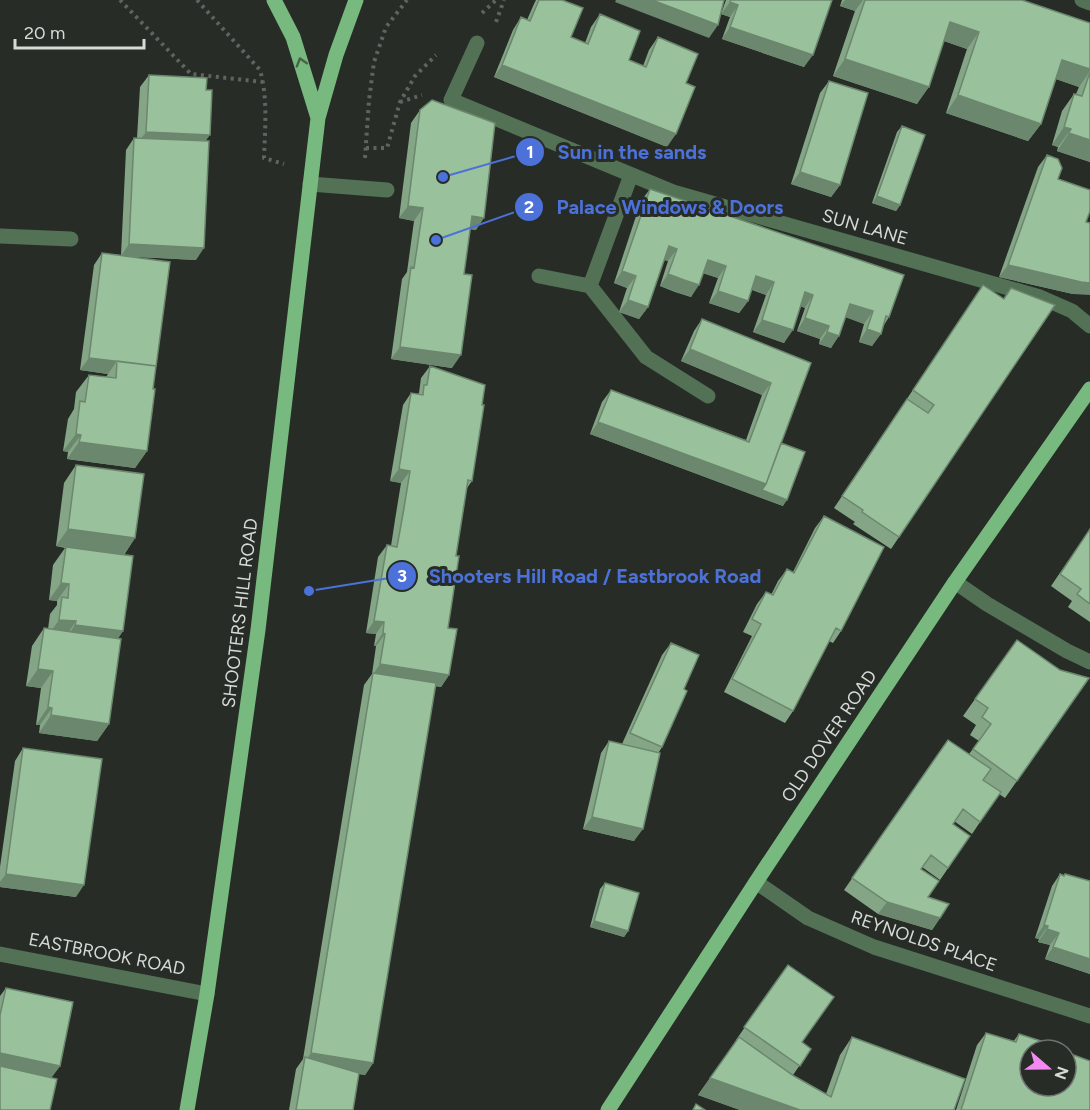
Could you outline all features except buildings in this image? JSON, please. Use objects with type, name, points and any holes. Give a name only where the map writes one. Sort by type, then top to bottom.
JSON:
[{"type":"main road","name":"SHOOTERS HILL ROAD","points":[[274,0],[293,37],[318,118]]},
{"type":"main road","name":"SHOOTERS HILL ROAD","points":[[187,1110],[207,994],[258,630],[318,118],[336,55],[357,0]]},
{"type":"main road","name":"OLD DOVER ROAD","points":[[608,1110],[955,582],[1090,389]]},
{"type":"street","points":[[1082,0],[1090,3]]},
{"type":"street","name":"SUN LANE","points":[[477,43],[451,100],[673,192],[1040,297],[1072,311],[1090,326]]},
{"type":"street","points":[[590,286],[631,175]]},
{"type":"street","points":[[310,178],[387,190]]},
{"type":"street","points":[[0,236],[71,239]]},
{"type":"street","points":[[539,276],[590,286],[646,357],[708,396]]},
{"type":"street","points":[[955,582],[987,604],[1090,662]]},
{"type":"street","name":"REYNOLDS PLACE","points":[[756,882],[808,918],[874,947],[1090,1016]]},
{"type":"street","name":"EASTBROOK ROAD","points":[[0,954],[207,994]]},
{"type":"path","points":[[120,0],[191,74],[264,82]]},
{"type":"path","points":[[197,0],[260,70],[264,82],[264,158],[310,178]]},
{"type":"path","points":[[365,154],[374,62],[386,27],[406,0]]},
{"type":"path","points":[[366,148],[387,148]]},
{"type":"place","name":"Sun in the sands","points":[[443,177]]},
{"type":"place","name":"Palace Windows & Doors","points":[[436,240]]},
{"type":"place","name":"Shooters Hill Road / Eastbrook Road","points":[[309,591]]}]
